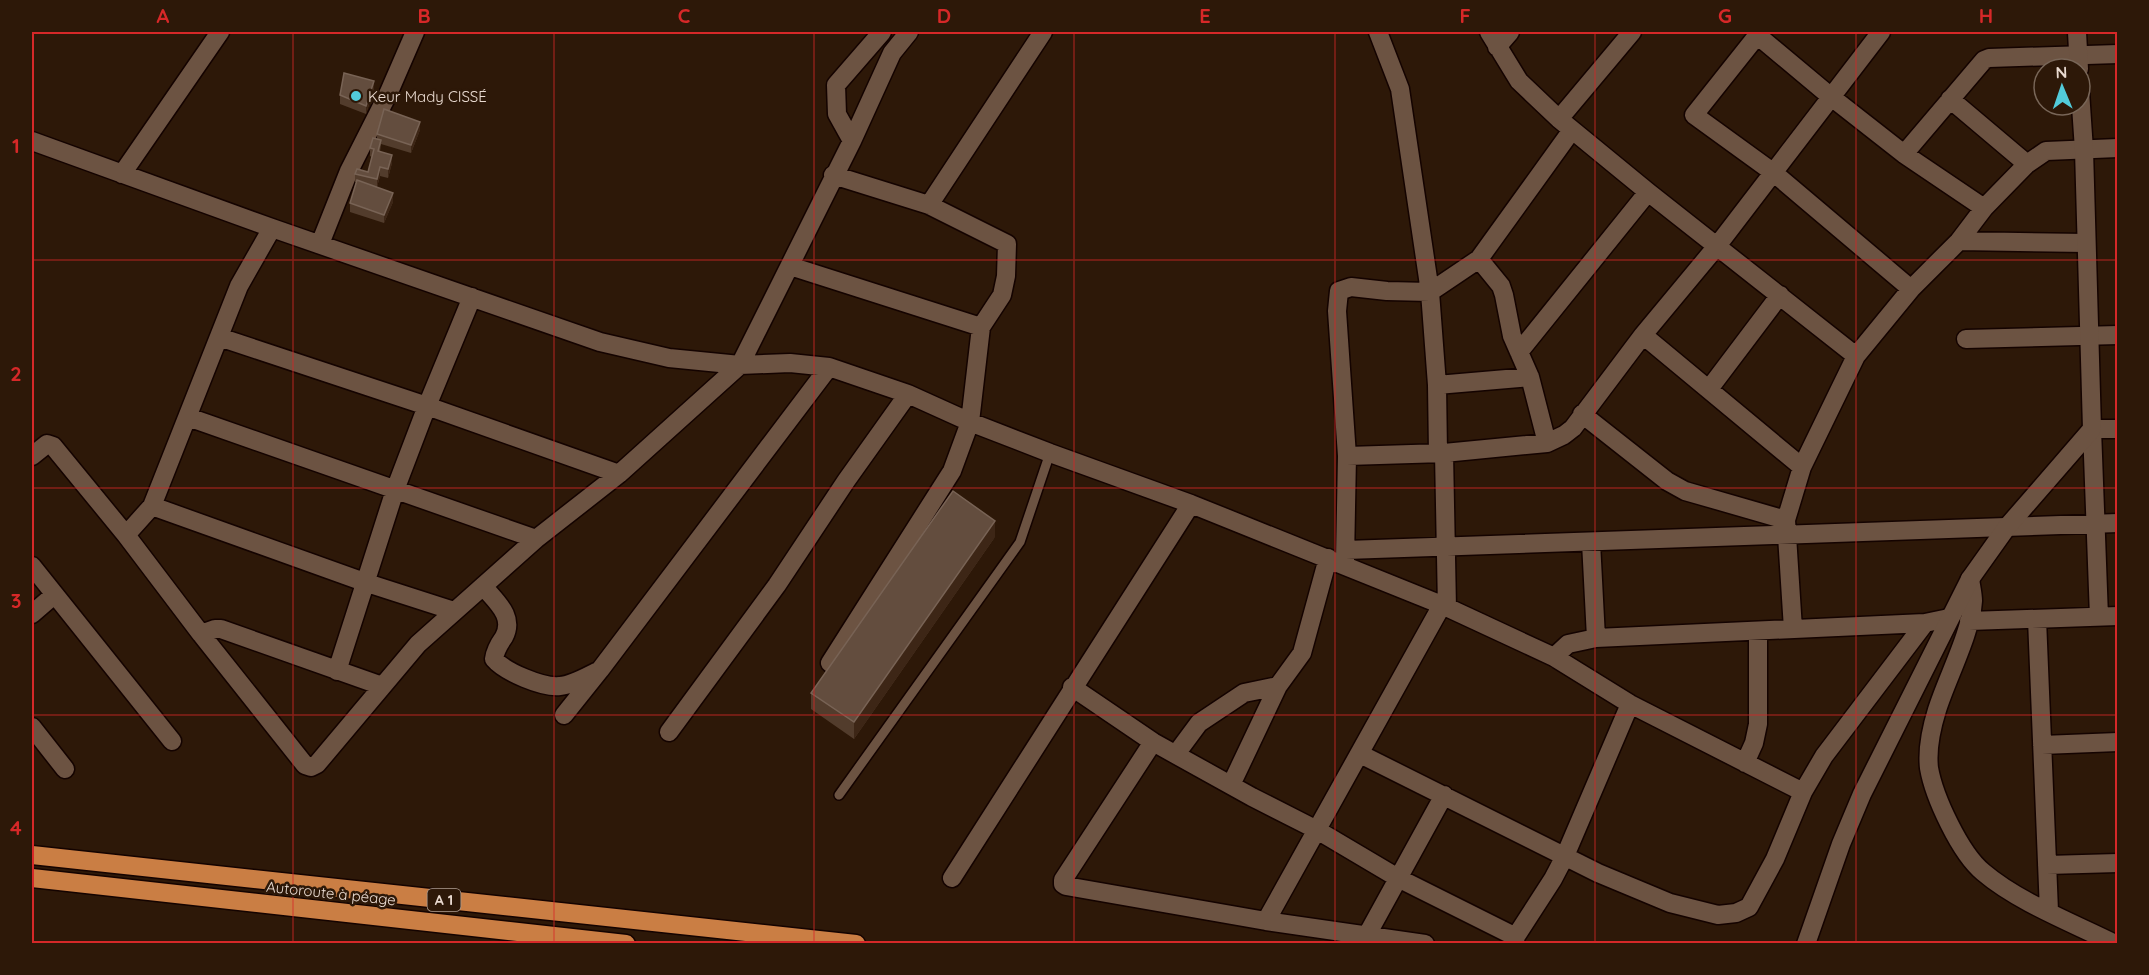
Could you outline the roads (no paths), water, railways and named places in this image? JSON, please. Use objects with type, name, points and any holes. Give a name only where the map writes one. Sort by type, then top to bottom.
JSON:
[{"type":"highway","name":"A 1","points":[[32,855],[856,944]]},
{"type":"highway","name":"Autoroute à péage","points":[[32,878],[626,944]]},
{"type":"street","points":[[122,174],[220,32]]},
{"type":"street","points":[[320,244],[349,171],[416,32]]},
{"type":"street","points":[[852,141],[837,114],[836,85],[882,32]]},
{"type":"street","points":[[32,456],[47,444],[53,446],[126,535],[305,765],[317,764],[418,644],[536,539],[619,474],[740,365],[852,141],[892,53],[909,32]]},
{"type":"street","points":[[929,205],[1043,32]]},
{"type":"street","points":[[1266,921],[1445,606],[1446,547],[1430,292],[1400,89],[1378,32]]},
{"type":"street","points":[[1510,32],[1493,39],[1520,81],[1566,124],[1648,192],[1856,356]]},
{"type":"street","points":[[1231,785],[1278,686],[1302,653],[1340,558],[1347,456],[1337,311],[1339,291],[1351,287],[1430,292],[1479,259],[1566,124],[1632,32]]},
{"type":"street","points":[[1347,456],[1441,453],[1547,443],[1573,428],[1643,334],[1717,246],[1881,32]]},
{"type":"street","points":[[2077,32],[2078,57]]},
{"type":"street","points":[[1911,289],[1774,173],[1694,115],[1758,33],[1830,96],[1904,154],[1984,208]]},
{"type":"street","points":[[2092,59],[2118,54]]},
{"type":"street","points":[[1904,154],[1979,65],[1989,58],[2032,60]]},
{"type":"street","points":[[1950,99],[2027,164]]},
{"type":"street","points":[[2082,117],[2099,617]]},
{"type":"street","points":[[32,141],[272,228],[600,342],[669,358],[740,365],[790,363],[829,367],[908,394],[970,422],[1050,453],[1340,558],[1554,657],[1630,704],[1803,792]]},
{"type":"street","points":[[1793,629],[1787,528],[1802,467],[1856,356],[1911,289],[1959,242],[1984,208],[2027,164],[2046,151],[2118,148]]},
{"type":"street","points":[[830,663],[952,471],[970,422],[981,327],[1002,296],[1006,276],[1007,244],[929,205],[833,175]]},
{"type":"street","points":[[1519,352],[1648,192]]},
{"type":"street","points":[[126,535],[152,506],[239,286],[272,228]]},
{"type":"street","points":[[1959,242],[2086,243]]},
{"type":"street","points":[[1479,259],[1501,286],[1512,336],[1530,377],[1547,443]]},
{"type":"street","points":[[790,266],[981,327]]},
{"type":"street","points":[[1709,389],[1779,295]]},
{"type":"street","points":[[338,671],[395,490],[472,297]]},
{"type":"street","points":[[1643,334],[1802,467]]},
{"type":"street","points":[[1966,339],[2118,334]]},
{"type":"street","points":[[219,337],[427,406],[619,474]]},
{"type":"street","points":[[564,715],[829,367]]},
{"type":"street","points":[[1437,384],[1530,377]]},
{"type":"street","points":[[669,732],[777,585],[908,394]]},
{"type":"street","points":[[1582,414],[1667,481],[1685,491],[1787,528]]},
{"type":"street","points":[[188,417],[536,539]]},
{"type":"street","points":[[1806,944],[1841,844],[1862,794],[1970,579],[2007,527],[2092,429],[2118,429]]},
{"type":"street","points":[[952,878],[1191,504]]},
{"type":"street","points":[[152,506],[367,583],[454,611]]},
{"type":"street","points":[[1340,558],[1446,547],[1591,542],[1787,528],[2118,524]]},
{"type":"street","points":[[1591,542],[1596,638]]},
{"type":"street","points":[[32,566],[172,741]]},
{"type":"street","points":[[1970,579],[1973,600],[1969,621],[1937,712],[1931,737],[1929,767],[1940,801],[1951,828],[1966,854],[1982,872],[2010,891],[2115,944]]},
{"type":"street","points":[[483,586],[508,621],[508,629],[495,653],[494,659],[498,664],[526,680],[560,686],[600,670]]},
{"type":"street","points":[[32,614],[54,595]]},
{"type":"street","points":[[1969,621],[2118,616]]},
{"type":"street","points":[[1554,657],[1569,644],[1596,638],[1925,624],[1949,618]]},
{"type":"street","points":[[2037,619],[2049,911]]},
{"type":"street","points":[[1360,753],[1598,873],[1670,903],[1718,915],[1736,913],[1749,907],[1775,859],[1803,792],[1824,756],[1925,624]]},
{"type":"street","points":[[201,634],[221,629],[381,686]]},
{"type":"street","points":[[1745,763],[1754,743],[1758,724],[1758,632]]},
{"type":"street","points":[[1176,754],[1199,723],[1244,693],[1278,686]]},
{"type":"street","points":[[1072,687],[1154,742],[1514,940],[1565,856],[1630,704]]},
{"type":"street","points":[[32,728],[64,769]]},
{"type":"street","points":[[1154,742],[1063,880],[1063,884],[1266,921],[1425,944]]},
{"type":"street","points":[[2042,745],[2118,742]]},
{"type":"street","points":[[1367,935],[1444,795]]},
{"type":"street","points":[[2047,865],[2118,863]]},
{"type":"lane","points":[[839,795],[1020,542],[1050,453]]},
{"type":"place","name":"Keur Mady CISSÉ","points":[[356,96]]}]
